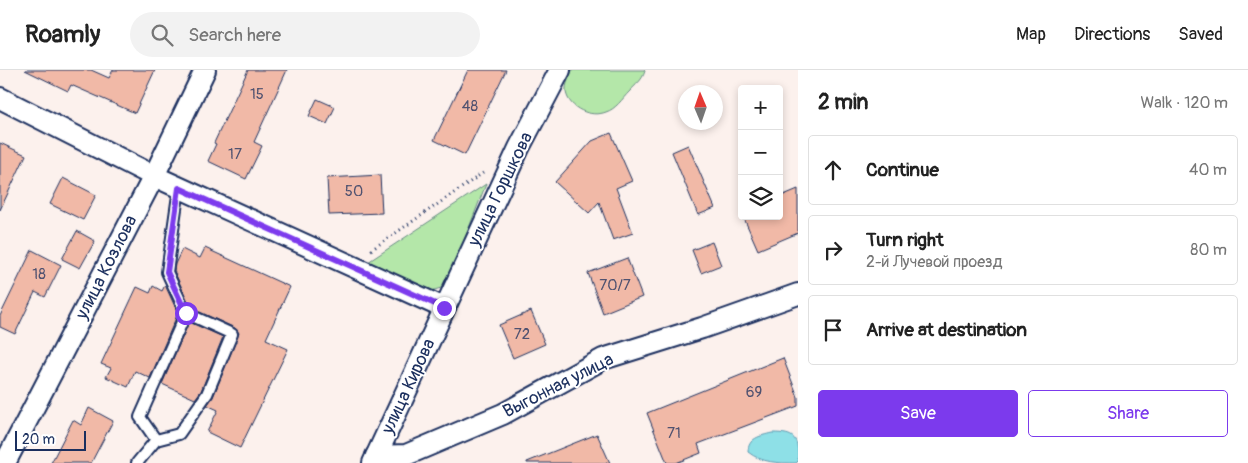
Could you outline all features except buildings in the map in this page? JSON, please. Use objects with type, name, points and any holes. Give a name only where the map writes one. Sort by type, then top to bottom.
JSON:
[{"type":"street","name":"улица Козлова","points":[[5,463],[154,176],[205,70]]},
{"type":"street","name":"улица Горшкова","points":[[444,308],[519,148],[560,70]]},
{"type":"street","points":[[0,98],[179,188],[444,308]]},
{"type":"street","name":"Выгонная улица","points":[[374,460],[406,455],[503,414],[603,359],[702,328],[798,294]]},
{"type":"street","name":"улица Кирова","points":[[374,460],[444,308]]},
{"type":"lane","points":[[137,463],[156,440],[179,434],[206,394],[232,334],[186,313],[167,272],[179,188]]},
{"type":"lane","points":[[156,440],[140,416],[186,313]]},
{"type":"path","points":[[350,265],[487,170]]},
{"type":"green space","points":[[572,70],[645,71],[640,80],[616,106],[610,111],[594,114],[582,111],[571,103],[568,98],[566,86]]},
{"type":"green space","points":[[486,184],[449,279],[441,288],[428,292],[365,264]]},
{"type":"water","points":[[772,433],[786,434],[794,438],[798,453],[798,461],[796,463],[765,460],[748,452],[752,441]]},
{"type":"route","points":[[186,313],[167,272],[179,188],[444,308]]}]
